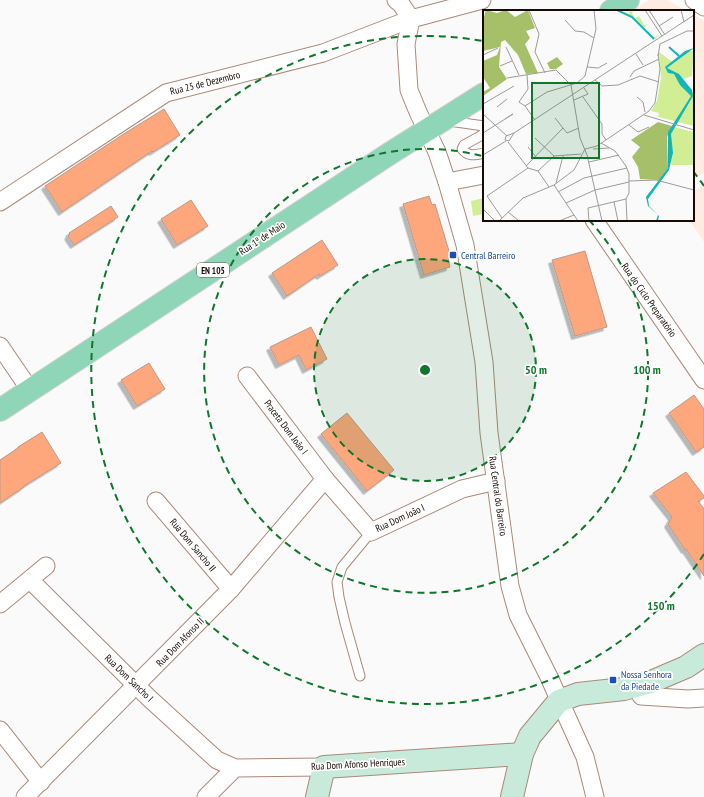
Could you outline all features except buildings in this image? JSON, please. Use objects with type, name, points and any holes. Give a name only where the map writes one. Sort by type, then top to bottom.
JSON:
[{"type":"main road","points":[[612,10],[627,0]]},
{"type":"main road","name":"Rua 1º de Maio","points":[[0,410],[483,95]]},
{"type":"street","points":[[396,0],[401,4],[411,19]]},
{"type":"street","name":"Rua 25 de Dezembro","points":[[0,202],[166,93],[323,53],[411,19],[482,0]]},
{"type":"street","points":[[694,0],[704,7]]},
{"type":"street","name":"Rua Central do Barreiro","points":[[411,19],[406,44],[409,90],[435,125],[436,152],[447,182],[465,245],[482,354],[489,433],[510,586],[518,615],[585,757],[595,797]]},
{"type":"street","points":[[447,182],[483,175]]},
{"type":"street","name":"Rua do Ciclo Preparatório","points":[[595,221],[704,380]]},
{"type":"street","points":[[0,346],[30,390]]},
{"type":"street","name":"Praceta Dom João I","points":[[247,376],[325,478]]},
{"type":"street","name":"Rua Dom João I","points":[[325,478],[371,532],[462,489],[496,481]]},
{"type":"street","name":"Rua Dom Afonso II","points":[[25,797],[231,589],[325,478]]},
{"type":"street","name":"Rua Dom Sancho II","points":[[156,501],[231,589]]},
{"type":"street","points":[[0,604],[46,566]]},
{"type":"street","name":"Rua Dom Sancho I","points":[[30,580],[136,686],[217,760],[235,768]]},
{"type":"street","points":[[512,797],[522,754],[530,736],[559,701],[578,694],[624,689],[651,682],[686,667],[704,655]]},
{"type":"street","points":[[641,696],[688,699],[704,698]]},
{"type":"street","points":[[0,730],[41,782]]},
{"type":"street","name":"Rua Dom Afonso Henriques","points":[[235,768],[324,767],[522,754]]},
{"type":"street","points":[[317,797],[324,767]]},
{"type":"street","points":[[206,797],[235,768]]},
{"type":"lane","points":[[435,125],[483,126]]},
{"type":"lane","points":[[483,135],[464,145],[462,149],[466,153],[472,155],[483,153]]},
{"type":"lane","points":[[360,676],[345,623],[339,597],[338,582],[342,568],[371,532]]},
{"type":"shaded area","points":[[649,0],[667,0],[685,10],[634,10]]},
{"type":"shaded area","points":[[694,15],[704,21],[704,173],[694,179]]},
{"type":"shaded area","points":[[704,185],[704,242],[690,221],[694,221],[694,187],[696,190]]},
{"type":"green space","points":[[483,198],[483,214],[473,216],[471,201]]},
{"type":"place","name":"Central Barreiro","points":[[453,255]]},
{"type":"place","name":"Nossa Senhora da Piedade","points":[[613,680]]}]
